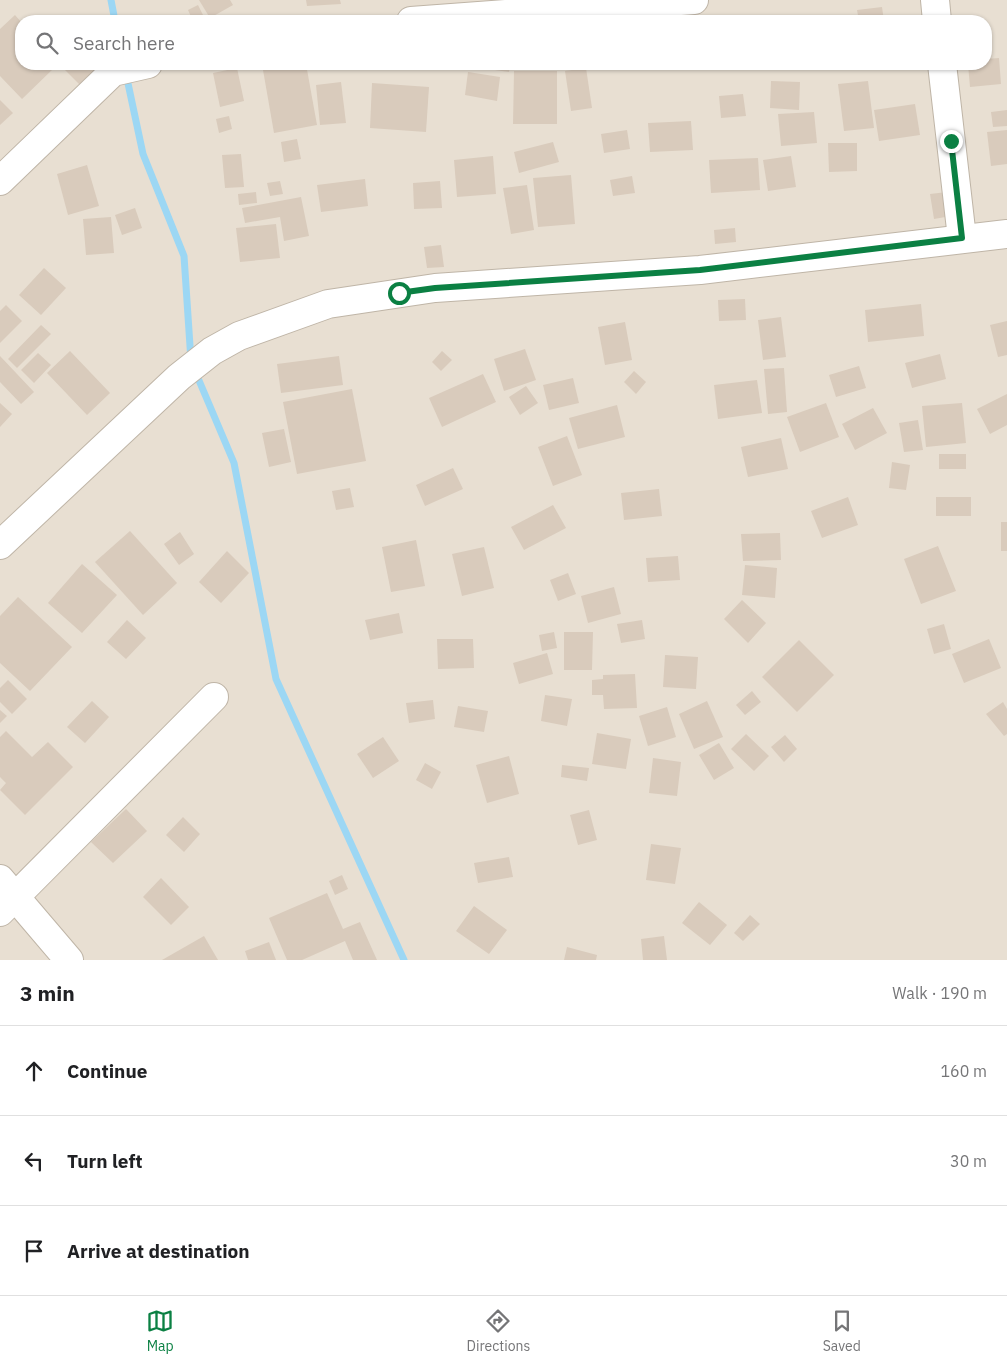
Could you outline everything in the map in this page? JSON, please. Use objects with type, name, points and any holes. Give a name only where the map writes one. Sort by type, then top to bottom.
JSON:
[{"type":"street","points":[[492,15],[694,0]]},
{"type":"street","points":[[935,0],[936,15]]},
{"type":"street","points":[[0,181],[113,72],[121,70]]},
{"type":"street","points":[[943,70],[962,238]]},
{"type":"street","points":[[0,545],[179,378],[212,351],[239,336],[328,304],[435,288],[700,270],[1007,234]]},
{"type":"street","points":[[69,960],[5,896],[214,697]]},
{"type":"shaded area","points":[[0,0],[1007,0],[1007,960],[0,960]]},
{"type":"building","points":[[199,0],[230,0],[233,5],[215,15],[208,15]]},
{"type":"building","points":[[306,0],[340,0],[341,4],[307,6]]},
{"type":"building","points":[[198,5],[203,15],[190,15],[188,10]]},
{"type":"building","points":[[882,7],[883,15],[858,15],[857,10]]},
{"type":"building","points":[[15,15],[15,70],[52,70],[22,99],[0,76],[0,29]]},
{"type":"building","points":[[999,58],[1001,84],[970,87],[969,70],[992,70],[992,59]]},
{"type":"building","points":[[65,70],[96,70],[80,85]]},
{"type":"building","points":[[237,70],[244,101],[220,107],[213,73]]},
{"type":"building","points":[[263,70],[307,70],[317,125],[274,133]]},
{"type":"building","points":[[586,70],[592,108],[571,111],[565,71]]},
{"type":"building","points":[[514,71],[557,71],[557,124],[513,124]]},
{"type":"building","points":[[468,72],[500,77],[497,101],[465,95]]},
{"type":"building","points":[[771,81],[800,82],[799,110],[770,108]]},
{"type":"building","points":[[868,81],[874,128],[844,131],[838,84]]},
{"type":"building","points":[[341,82],[346,123],[320,125],[316,85]]},
{"type":"building","points":[[372,83],[429,87],[426,132],[370,128]]},
{"type":"building","points":[[743,94],[746,116],[721,118],[719,96]]},
{"type":"building","points":[[0,100],[13,113],[0,125]]},
{"type":"building","points":[[915,104],[920,135],[879,141],[874,110]]},
{"type":"building","points":[[1007,110],[1007,126],[993,127],[991,112]]},
{"type":"building","points":[[814,112],[817,143],[781,146],[778,114]]},
{"type":"building","points":[[229,116],[232,129],[219,133],[216,119]]},
{"type":"building","points":[[691,121],[693,150],[650,152],[648,123]]},
{"type":"building","points":[[627,130],[630,149],[604,153],[601,134]]},
{"type":"building","points":[[1007,130],[1007,164],[991,166],[987,132]]},
{"type":"building","points":[[297,139],[301,159],[284,162],[281,142]]},
{"type":"building","points":[[553,142],[559,162],[519,173],[514,152]]},
{"type":"building","points":[[828,143],[857,143],[857,171],[829,172]]},
{"type":"building","points":[[241,154],[244,187],[225,188],[222,155]]},
{"type":"building","points":[[493,156],[496,194],[457,197],[454,160]]},
{"type":"building","points":[[791,156],[796,187],[768,191],[763,160]]},
{"type":"building","points":[[758,158],[760,190],[711,193],[709,160]]},
{"type":"building","points":[[87,165],[99,206],[68,215],[57,174]]},
{"type":"building","points":[[571,175],[575,224],[538,227],[533,178]]},
{"type":"building","points":[[632,176],[635,193],[613,196],[610,180]]},
{"type":"building","points":[[365,179],[368,206],[321,212],[317,185]]},
{"type":"building","points":[[280,181],[283,194],[270,196],[267,183]]},
{"type":"building","points":[[440,181],[442,208],[414,209],[413,183]]},
{"type":"building","points":[[527,185],[534,230],[511,234],[503,188]]},
{"type":"building","points":[[256,192],[257,203],[239,205],[238,194]]},
{"type":"building","points":[[947,192],[951,216],[934,219],[930,194]]},
{"type":"building","points":[[301,197],[309,236],[284,241],[280,217],[245,223],[242,208]]},
{"type":"building","points":[[135,208],[142,228],[122,235],[115,215]]},
{"type":"building","points":[[111,217],[114,253],[86,255],[83,219]]},
{"type":"building","points":[[276,224],[280,258],[240,262],[236,228]]},
{"type":"building","points":[[735,228],[736,242],[715,244],[714,230]]},
{"type":"building","points":[[441,245],[444,267],[427,268],[424,247]]},
{"type":"building","points":[[44,268],[66,288],[41,315],[19,295]]},
{"type":"building","points":[[745,299],[746,320],[719,321],[718,300]]},
{"type":"building","points":[[921,304],[924,336],[868,342],[865,310]]},
{"type":"building","points":[[6,305],[22,321],[0,343],[0,311]]},
{"type":"building","points":[[781,317],[786,357],[763,360],[758,320]]},
{"type":"building","points":[[1007,321],[1007,355],[998,357],[990,325]]},
{"type":"building","points":[[625,322],[632,360],[605,365],[598,327]]},
{"type":"building","points":[[41,325],[51,334],[17,368],[8,359]]},
{"type":"building","points":[[525,349],[536,380],[504,391],[494,359]]},
{"type":"building","points":[[70,351],[110,393],[87,415],[47,373]]},
{"type":"building","points":[[442,351],[452,360],[441,371],[432,362]]},
{"type":"building","points":[[38,353],[51,365],[34,383],[21,370]]},
{"type":"building","points":[[940,354],[946,379],[912,388],[905,363]]},
{"type":"building","points":[[0,356],[34,392],[21,404],[0,382]]},
{"type":"building","points":[[339,356],[343,385],[281,393],[277,364]]},
{"type":"building","points":[[859,366],[866,388],[836,397],[829,375]]},
{"type":"building","points":[[784,368],[787,412],[768,414],[764,369]]},
{"type":"building","points":[[634,371],[646,382],[636,394],[624,382]]},
{"type":"building","points":[[483,374],[496,402],[442,427],[429,398]]},
{"type":"building","points":[[573,378],[579,403],[549,410],[543,385]]},
{"type":"building","points":[[757,380],[762,413],[718,419],[714,385]]},
{"type":"building","points":[[526,386],[538,403],[520,415],[509,397]]},
{"type":"building","points":[[352,389],[366,461],[297,474],[283,402]]},
{"type":"building","points":[[1007,394],[1007,425],[990,434],[977,409]]},
{"type":"building","points":[[0,403],[12,414],[0,427]]},
{"type":"building","points":[[826,403],[839,437],[800,452],[787,417]]},
{"type":"building","points":[[962,403],[966,443],[926,447],[922,406]]},
{"type":"building","points":[[617,405],[625,437],[578,449],[569,418]]},
{"type":"building","points":[[873,408],[887,433],[855,450],[842,424]]},
{"type":"building","points":[[918,420],[923,450],[904,452],[899,423]]},
{"type":"building","points":[[284,429],[291,462],[269,467],[262,433]]},
{"type":"building","points":[[567,436],[582,475],[553,486],[538,447]]},
{"type":"building","points":[[781,438],[788,469],[748,477],[741,447]]},
{"type":"building","points":[[939,454],[966,454],[966,469],[939,469]]},
{"type":"building","points":[[892,462],[910,465],[906,490],[889,488]]},
{"type":"building","points":[[453,468],[463,489],[425,506],[416,485]]},
{"type":"building","points":[[350,488],[354,507],[336,510],[332,491]]},
{"type":"building","points":[[659,489],[662,516],[624,520],[621,493]]},
{"type":"building","points":[[848,497],[858,525],[822,538],[811,511]]},
{"type":"building","points":[[936,497],[971,497],[971,516],[936,516]]},
{"type":"building","points":[[553,505],[566,528],[524,550],[511,527]]},
{"type":"building","points":[[1001,522],[1007,522],[1007,551],[1001,551]]},
{"type":"building","points":[[130,531],[177,583],[143,615],[95,562]]},
{"type":"building","points":[[180,532],[194,554],[179,565],[164,544]]},
{"type":"building","points":[[780,533],[781,560],[743,561],[741,534]]},
{"type":"building","points":[[416,540],[425,586],[391,592],[382,547]]},
{"type":"building","points":[[938,546],[956,591],[921,604],[904,559]]},
{"type":"building","points":[[484,547],[494,588],[462,596],[452,554]]},
{"type":"building","points":[[227,551],[249,573],[221,603],[199,582]]},
{"type":"building","points":[[678,556],[680,580],[648,582],[646,558]]},
{"type":"building","points":[[82,564],[117,595],[82,633],[48,603]]},
{"type":"building","points":[[745,565],[777,568],[775,598],[742,595]]},
{"type":"building","points":[[568,573],[576,594],[558,601],[550,580]]},
{"type":"building","points":[[614,587],[621,614],[588,623],[581,596]]},
{"type":"building","points":[[18,597],[72,647],[30,691],[0,663],[0,616]]},
{"type":"building","points":[[742,600],[766,623],[748,643],[724,619]]},
{"type":"building","points":[[399,613],[403,633],[370,640],[365,620]]},
{"type":"building","points":[[127,620],[146,638],[126,659],[107,642]]},
{"type":"building","points":[[642,620],[645,639],[621,643],[617,624]]},
{"type":"building","points":[[944,624],[951,649],[934,654],[927,629]]},
{"type":"building","points":[[554,632],[557,648],[542,651],[539,635]]},
{"type":"building","points":[[564,632],[593,632],[592,670],[564,670]]},
{"type":"building","points":[[437,639],[473,639],[474,668],[438,669]]},
{"type":"building","points":[[989,639],[1001,668],[964,683],[952,654]]},
{"type":"building","points":[[799,640],[834,675],[797,712],[762,677]]},
{"type":"building","points":[[547,653],[553,674],[519,684],[513,663]]},
{"type":"building","points":[[665,655],[698,657],[696,689],[663,687]]},
{"type":"building","points":[[635,674],[637,708],[604,709],[603,695],[592,695],[592,680],[603,679],[603,675]]},
{"type":"building","points":[[8,680],[27,699],[12,714],[0,702],[0,688]]},
{"type":"building","points":[[752,691],[761,702],[745,715],[736,705]]},
{"type":"building","points":[[545,695],[572,699],[567,726],[541,721]]},
{"type":"building","points":[[433,700],[435,719],[409,723],[406,703]]},
{"type":"building","points":[[92,701],[109,717],[85,743],[67,727]]},
{"type":"building","points":[[707,701],[723,737],[694,749],[679,714]]},
{"type":"building","points":[[1003,702],[1007,709],[1007,734],[1004,736],[986,714]]},
{"type":"building","points":[[458,706],[488,711],[484,732],[454,727]]},
{"type":"building","points":[[667,707],[676,737],[648,746],[639,716]]},
{"type":"building","points":[[0,710],[7,716],[0,723]]},
{"type":"building","points":[[6,731],[32,757],[48,742],[73,767],[25,815],[0,790],[6,783],[0,777],[0,737]]},
{"type":"building","points":[[597,733],[631,739],[626,769],[592,764]]},
{"type":"building","points":[[746,734],[769,756],[754,771],[731,749]]},
{"type":"building","points":[[785,735],[797,749],[784,762],[771,747]]},
{"type":"building","points":[[383,737],[399,761],[373,778],[357,754]]},
{"type":"building","points":[[719,743],[734,768],[714,780],[699,755]]},
{"type":"building","points":[[509,756],[519,794],[487,803],[476,765]]},
{"type":"building","points":[[653,758],[681,762],[677,796],[649,793]]},
{"type":"building","points":[[425,763],[441,772],[432,789],[416,780]]},
{"type":"building","points":[[562,765],[589,768],[587,781],[561,777]]},
{"type":"building","points":[[126,809],[147,831],[113,863],[91,842]]},
{"type":"building","points":[[589,810],[597,840],[578,845],[570,815]]},
{"type":"building","points":[[183,817],[200,834],[184,852],[166,835]]},
{"type":"building","points":[[651,844],[681,848],[675,884],[646,880]]},
{"type":"building","points":[[509,857],[513,877],[478,883],[474,863]]},
{"type":"building","points":[[342,875],[348,889],[335,895],[329,881]]},
{"type":"building","points":[[161,878],[189,907],[171,925],[143,897]]},
{"type":"building","points":[[327,893],[343,929],[360,922],[377,960],[353,960],[345,941],[302,960],[287,960],[269,918]]},
{"type":"building","points":[[699,902],[727,925],[710,945],[682,923]]},
{"type":"building","points":[[474,906],[507,930],[489,954],[456,931]]},
{"type":"building","points":[[750,915],[760,924],[743,941],[734,933]]},
{"type":"building","points":[[204,936],[218,960],[162,960]]},
{"type":"building","points":[[664,936],[667,960],[643,960],[641,939]]},
{"type":"building","points":[[269,942],[276,960],[248,960],[245,951]]},
{"type":"building","points":[[567,947],[597,955],[596,960],[564,960]]},
{"type":"waterway","points":[[111,0],[114,15]]},
{"type":"waterway","points":[[126,74],[143,154],[184,256],[191,361]]},
{"type":"waterway","points":[[195,371],[234,463],[276,679],[404,960]]},
{"type":"route","points":[[399,293],[435,288],[700,270],[962,238],[951,141]]}]
